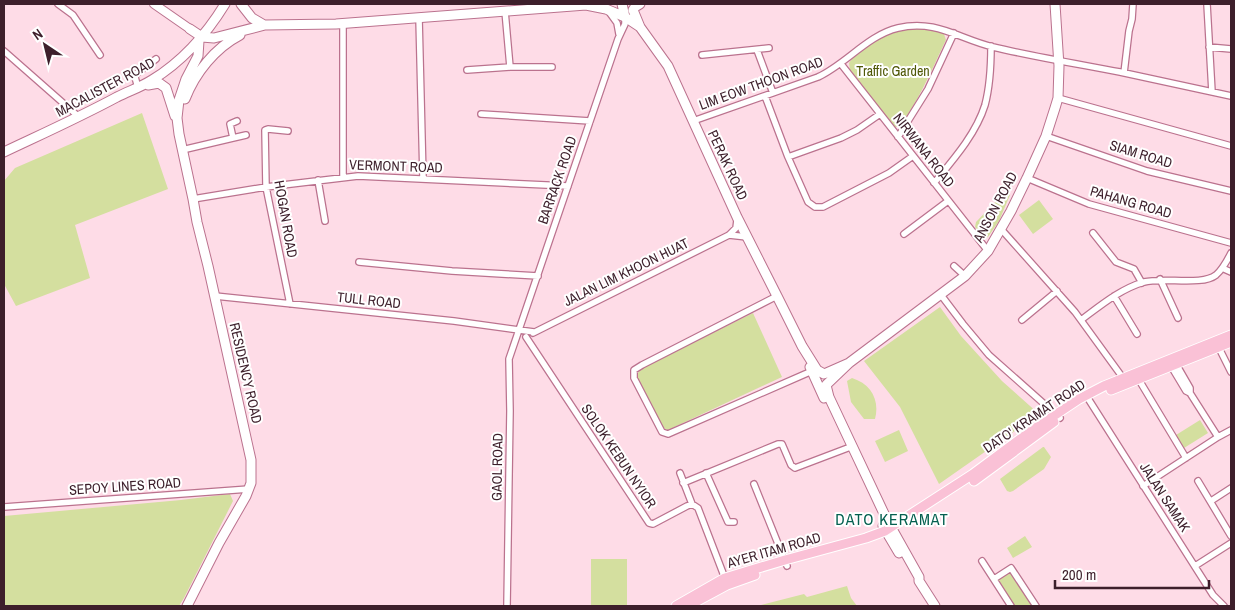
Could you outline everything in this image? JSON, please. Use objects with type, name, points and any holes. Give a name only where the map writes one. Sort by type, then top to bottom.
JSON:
[{"type":"main road","name":"MACALISTER ROAD","points":[[4,152],[79,118],[138,88],[166,70],[183,57],[201,39],[225,4]]},
{"type":"main road","points":[[241,4],[252,18],[265,25]]},
{"type":"main road","points":[[201,39],[223,36],[255,26],[265,25],[343,23],[590,4],[625,17]]},
{"type":"main road","points":[[622,4],[625,17]]},
{"type":"main road","points":[[640,4],[633,10],[640,27]]},
{"type":"main road","name":"ANSON ROAD","points":[[849,363],[965,276],[988,251],[1001,229],[1046,136],[1058,98],[1055,4]]},
{"type":"main road","name":"PERAK ROAD","points":[[625,17],[640,27],[668,66],[737,217],[802,346],[819,373],[829,372],[849,363]]},
{"type":"main road","points":[[190,29],[205,28],[215,21]]},
{"type":"main road","points":[[179,134],[185,99],[200,72],[220,48],[255,26]]},
{"type":"main road","points":[[190,29],[201,39]]},
{"type":"main road","points":[[183,57],[191,39],[190,29]]},
{"type":"main road","points":[[179,134],[177,118],[179,100],[186,80],[198,56],[201,39]]},
{"type":"main road","points":[[138,88],[158,83],[166,88],[172,102],[179,134]]},
{"type":"main road","name":"RESIDENCY ROAD","points":[[179,134],[194,199],[196,222],[215,296],[251,460],[251,483],[249,489],[188,606]]},
{"type":"main road","name":"DATO' KRAMAT ROAD","points":[[1058,416],[1088,400],[1139,380],[1215,345],[1231,335]]},
{"type":"main road","name":"DATO' KRAMAT ROAD","points":[[1215,345],[1231,342]]},
{"type":"main road","name":"PERAK ROAD","points":[[802,346],[812,371],[851,446]]},
{"type":"main road","name":"PERAK ROAD","points":[[849,363],[829,381],[826,388],[829,397],[889,532],[916,580],[919,581],[935,606]]},
{"type":"main road","name":"DATO' KRAMAT ROAD","points":[[889,532],[1058,416],[1084,396],[1123,378],[1173,363]]},
{"type":"main road","name":"AYER ITAM ROAD","points":[[676,606],[726,582],[889,532]]},
{"type":"main road","name":"AYER ITAM ROAD","points":[[688,606],[726,582]]},
{"type":"street","points":[[58,4],[73,15],[100,55]]},
{"type":"street","points":[[154,4],[190,29]]},
{"type":"street","points":[[1124,73],[1133,4]]},
{"type":"street","points":[[1207,4],[1212,92]]},
{"type":"street","points":[[606,9],[618,23],[618,39]]},
{"type":"street","points":[[506,11],[510,67]]},
{"type":"street","name":"BARRACK ROAD","points":[[520,330],[618,39],[625,24],[625,17]]},
{"type":"street","points":[[419,18],[423,178]]},
{"type":"street","points":[[343,23],[343,176]]},
{"type":"street","name":"LIM EOW THOON ROAD","points":[[693,121],[818,77],[841,64],[876,38],[896,28],[910,25],[926,25],[991,46],[1231,96]]},
{"type":"street","points":[[898,137],[928,89],[954,33]]},
{"type":"street","points":[[934,183],[954,158],[982,114],[989,87],[991,46]]},
{"type":"street","points":[[1209,47],[1231,48]]},
{"type":"street","points":[[702,55],[769,48]]},
{"type":"street","points":[[757,50],[774,93]]},
{"type":"street","points":[[4,51],[79,118]]},
{"type":"street","points":[[138,88],[136,74],[156,59]]},
{"type":"street","name":"NIRWANA ROAD","points":[[841,64],[988,251]]},
{"type":"street","points":[[467,70],[552,67]]},
{"type":"street","points":[[765,96],[788,157],[808,202],[819,208],[889,173],[913,156]]},
{"type":"street","points":[[1058,98],[1231,146]]},
{"type":"street","points":[[481,114],[590,121]]},
{"type":"street","points":[[788,157],[858,130],[880,114]]},
{"type":"street","points":[[233,138],[230,124],[237,121]]},
{"type":"street","name":"HOGAN ROAD","points":[[288,131],[265,130],[266,187],[290,304]]},
{"type":"street","points":[[182,150],[246,135]]},
{"type":"street","name":"SIAM ROAD","points":[[1046,136],[1147,171],[1231,191]]},
{"type":"street","name":"VERMONT ROAD","points":[[194,199],[343,176],[423,178],[568,186]]},
{"type":"street","name":"PAHANG ROAD","points":[[1027,178],[1089,204],[1231,243]]},
{"type":"street","points":[[318,180],[325,221]]},
{"type":"street","points":[[904,234],[948,201]]},
{"type":"street","points":[[729,235],[736,228],[737,217]]},
{"type":"street","points":[[1001,229],[1081,320],[1123,378]]},
{"type":"street","points":[[729,235],[747,237]]},
{"type":"street","name":"JALAN LIM KHOON HUAT","points":[[526,337],[729,235]]},
{"type":"street","points":[[1095,236],[1117,263],[1134,269],[1142,283]]},
{"type":"street","points":[[1081,320],[1114,296],[1142,283],[1160,279],[1203,280],[1210,278],[1222,268],[1231,253]]},
{"type":"street","points":[[359,262],[538,276]]},
{"type":"street","points":[[954,266],[965,276]]},
{"type":"street","points":[[1222,268],[1231,272]]},
{"type":"street","points":[[1160,279],[1178,318]]},
{"type":"street","points":[[1022,320],[1057,291]]},
{"type":"street","points":[[941,295],[989,355],[1058,416]]},
{"type":"street","name":"TULL ROAD","points":[[215,296],[520,330]]},
{"type":"street","points":[[777,296],[642,365],[634,370],[634,378],[662,432],[668,434],[812,371]]},
{"type":"street","points":[[1114,296],[1137,334]]},
{"type":"street","points":[[520,330],[534,332]]},
{"type":"street","name":"GAOL ROAD","points":[[507,606],[510,412],[508,364],[520,330]]},
{"type":"street","points":[[517,337],[526,337]]},
{"type":"street","name":"SOLOK KEBUN NYIOR","points":[[526,337],[649,524],[654,524],[692,504]]},
{"type":"street","points":[[1215,345],[1231,372]]},
{"type":"street","points":[[1173,363],[1190,388],[1190,393],[1218,437]]},
{"type":"street","points":[[1139,380],[1186,458]]},
{"type":"street","name":"JALAN SAMAK","points":[[1088,400],[1214,595],[1224,606]]},
{"type":"street","points":[[1143,486],[1231,430]]},
{"type":"street","points":[[683,483],[778,444],[782,444],[791,465],[795,468],[851,446]]},
{"type":"street","points":[[680,473],[692,504],[698,508],[726,582]]},
{"type":"street","points":[[706,473],[728,522],[734,522]]},
{"type":"street","points":[[1198,481],[1231,536]]},
{"type":"street","points":[[754,484],[786,563]]},
{"type":"street","points":[[1211,500],[1231,488]]},
{"type":"street","name":"SEPOY LINES ROAD","points":[[4,507],[249,489]]},
{"type":"street","points":[[1195,566],[1231,543]]},
{"type":"street","points":[[982,561],[1011,606]]},
{"type":"street","points":[[994,580],[1011,568],[1036,606]]},
{"type":"green space","name":"Traffic Garden","points":[[927,28],[944,34],[946,40],[915,103],[900,124],[894,128],[850,71],[849,63],[869,45],[894,32]]},
{"type":"green space","points":[[142,113],[168,189],[75,225],[90,278],[16,306],[4,284],[4,181],[15,168]]},
{"type":"green space","points":[[1008,191],[1010,195],[999,221],[988,237],[984,238],[975,227],[976,222]]},
{"type":"green space","points":[[1039,200],[1053,219],[1033,234],[1019,215]]},
{"type":"green space","points":[[940,307],[961,336],[1002,381],[1039,414],[939,484],[900,407],[864,361]]},
{"type":"green space","points":[[753,313],[782,377],[668,430],[663,428],[637,378],[637,374],[642,368]]},
{"type":"green space","points":[[852,378],[864,384],[875,399],[875,419],[864,419],[851,402],[847,381]]},
{"type":"green space","points":[[1200,420],[1208,433],[1184,448],[1176,435]]},
{"type":"green space","points":[[899,430],[908,451],[885,462],[875,441]]},
{"type":"green space","points":[[1043,447],[1051,457],[1044,469],[1013,491],[1007,491],[1000,479]]},
{"type":"green space","points":[[230,494],[233,501],[179,606],[4,606],[4,516]]},
{"type":"green space","points":[[1025,536],[1032,547],[1013,558],[1007,548]]},
{"type":"green space","points":[[591,559],[627,559],[627,606],[591,606]]},
{"type":"green space","points":[[1011,573],[1032,606],[1014,606],[998,582],[999,579]]},
{"type":"green space","points":[[847,586],[851,598],[857,606],[761,605],[804,594],[807,597]]},
{"type":"district","name":"DATO KERAMAT","points":[[892,519]]}]
